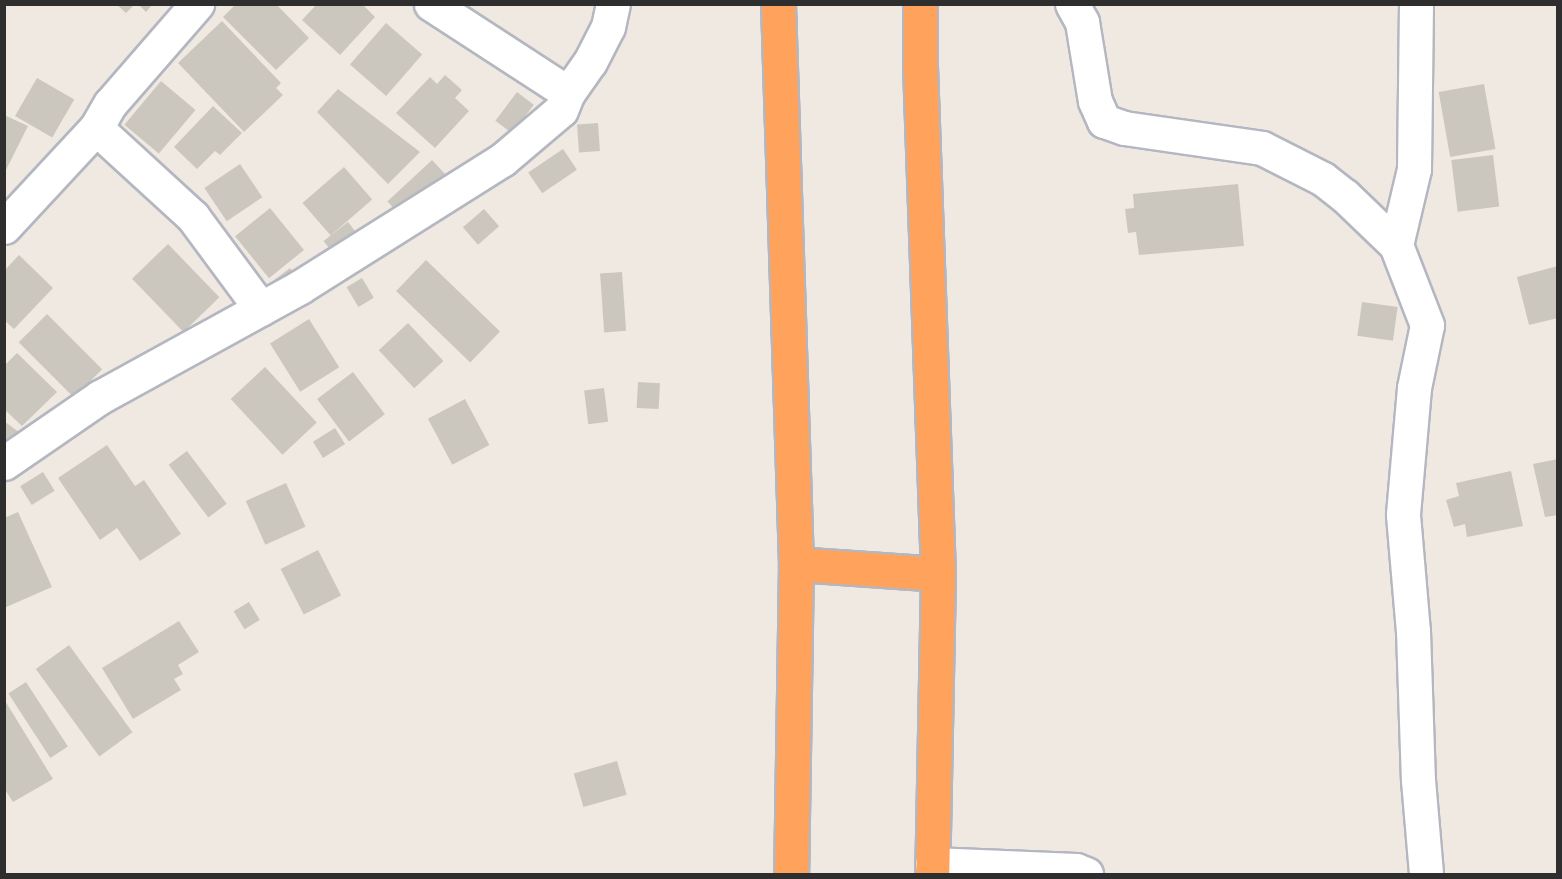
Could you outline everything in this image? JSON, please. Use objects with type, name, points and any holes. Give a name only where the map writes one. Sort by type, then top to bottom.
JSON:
[{"type":"highway","points":[[778,4],[796,564],[791,874]]},
{"type":"highway","points":[[920,4],[920,66],[938,574],[932,869]]},
{"type":"highway","points":[[796,564],[938,574]]},
{"type":"street","points":[[4,227],[96,128],[110,104],[197,4]]},
{"type":"street","points":[[431,4],[568,93]]},
{"type":"street","points":[[4,463],[100,397],[300,287],[502,160],[561,110],[568,93],[595,53],[608,27],[614,4]]},
{"type":"street","points":[[1072,4],[1082,22],[1095,101],[1104,121],[1124,128],[1262,148],[1323,179],[1345,196],[1396,245],[1427,325],[1414,388],[1403,514],[1413,631],[1418,780],[1426,874]]},
{"type":"street","points":[[1396,245],[1414,169],[1416,4]]},
{"type":"street","points":[[96,128],[193,217],[261,309]]},
{"type":"street","points":[[932,869],[1076,870],[1086,874]]},
{"type":"building","points":[[116,4],[135,4],[126,13]]},
{"type":"building","points":[[138,4],[153,4],[146,12]]},
{"type":"building","points":[[236,4],[276,4],[309,38],[276,70],[223,17]]},
{"type":"building","points":[[317,4],[362,4],[375,17],[340,55],[302,20]]},
{"type":"building","points":[[222,21],[281,83],[276,88],[283,95],[244,132],[178,63]]},
{"type":"building","points":[[386,23],[422,54],[386,96],[350,65]]},
{"type":"building","points":[[445,75],[462,90],[455,98],[469,111],[435,148],[396,113],[430,77],[437,84]]},
{"type":"building","points":[[37,78],[74,100],[52,138],[15,116]]},
{"type":"building","points":[[161,81],[195,110],[159,154],[124,125]]},
{"type":"building","points":[[1484,84],[1495,149],[1450,157],[1439,92]]},
{"type":"building","points":[[338,89],[420,152],[388,184],[317,112]]},
{"type":"building","points":[[517,92],[534,105],[512,133],[495,121]]},
{"type":"building","points":[[213,106],[242,133],[220,155],[215,151],[197,169],[174,147]]},
{"type":"building","points":[[4,115],[28,126],[4,174]]},
{"type":"building","points":[[598,123],[600,151],[579,152],[577,124]]},
{"type":"building","points":[[563,149],[577,170],[542,193],[528,172]]},
{"type":"building","points":[[1493,155],[1499,207],[1458,212],[1451,160]]},
{"type":"building","points":[[432,160],[446,175],[402,217],[387,202]]},
{"type":"building","points":[[240,164],[262,197],[227,221],[204,188]]},
{"type":"building","points":[[344,167],[372,199],[331,236],[302,203]]},
{"type":"building","points":[[1238,184],[1244,246],[1139,255],[1136,232],[1128,233],[1125,209],[1134,208],[1133,194]]},
{"type":"building","points":[[270,208],[304,250],[269,278],[235,236]]},
{"type":"building","points":[[484,209],[499,226],[478,245],[463,227]]},
{"type":"building","points":[[348,222],[362,240],[338,259],[324,241]]},
{"type":"building","points":[[168,244],[219,297],[183,332],[132,279]]},
{"type":"building","points":[[19,255],[53,288],[14,329],[4,320],[4,271]]},
{"type":"building","points":[[426,260],[500,332],[470,362],[396,291]]},
{"type":"building","points":[[1558,266],[1558,318],[1529,325],[1517,277]]},
{"type":"building","points":[[290,268],[299,280],[282,293],[273,281]]},
{"type":"building","points":[[622,272],[626,331],[604,332],[600,274]]},
{"type":"building","points":[[362,278],[374,298],[358,307],[347,287]]},
{"type":"building","points":[[1362,302],[1398,307],[1393,341],[1357,336]]},
{"type":"building","points":[[47,314],[102,369],[74,397],[19,342]]},
{"type":"building","points":[[309,319],[339,367],[300,392],[270,343]]},
{"type":"building","points":[[408,323],[443,361],[414,388],[379,350]]},
{"type":"building","points":[[17,353],[57,392],[22,426],[4,409],[4,366]]},
{"type":"building","points":[[265,367],[317,423],[282,455],[231,399]]},
{"type":"building","points":[[353,372],[385,414],[349,441],[317,399]]},
{"type":"building","points":[[638,382],[660,383],[659,409],[637,408]]},
{"type":"building","points":[[604,388],[608,422],[588,424],[584,390]]},
{"type":"building","points":[[465,399],[489,445],[452,465],[428,419]]},
{"type":"building","points":[[4,421],[20,433],[4,452]]},
{"type":"building","points":[[335,428],[345,444],[323,458],[313,442]]},
{"type":"building","points":[[107,445],[135,486],[144,480],[181,534],[140,561],[117,528],[100,540],[58,478]]},
{"type":"building","points":[[187,451],[227,504],[208,518],[169,465]]},
{"type":"building","points":[[1558,459],[1558,515],[1545,517],[1533,464]]},
{"type":"building","points":[[1511,471],[1523,526],[1467,537],[1465,524],[1454,527],[1446,500],[1459,496],[1456,483]]},
{"type":"building","points":[[43,472],[55,491],[32,505],[20,486]]},
{"type":"building","points":[[286,483],[306,527],[265,545],[246,501]]},
{"type":"building","points":[[18,512],[52,587],[4,608],[4,518]]},
{"type":"building","points":[[318,550],[341,595],[304,615],[281,569]]},
{"type":"building","points":[[249,602],[260,620],[244,629],[234,611]]},
{"type":"building","points":[[179,621],[199,652],[178,665],[183,674],[174,679],[181,690],[133,719],[102,668]]},
{"type":"building","points":[[69,645],[132,732],[99,756],[36,669]]},
{"type":"building","points":[[26,682],[68,747],[50,758],[8,693]]},
{"type":"building","points":[[4,699],[53,779],[13,802],[4,788]]},
{"type":"building","points":[[617,761],[627,795],[583,807],[574,773]]}]
